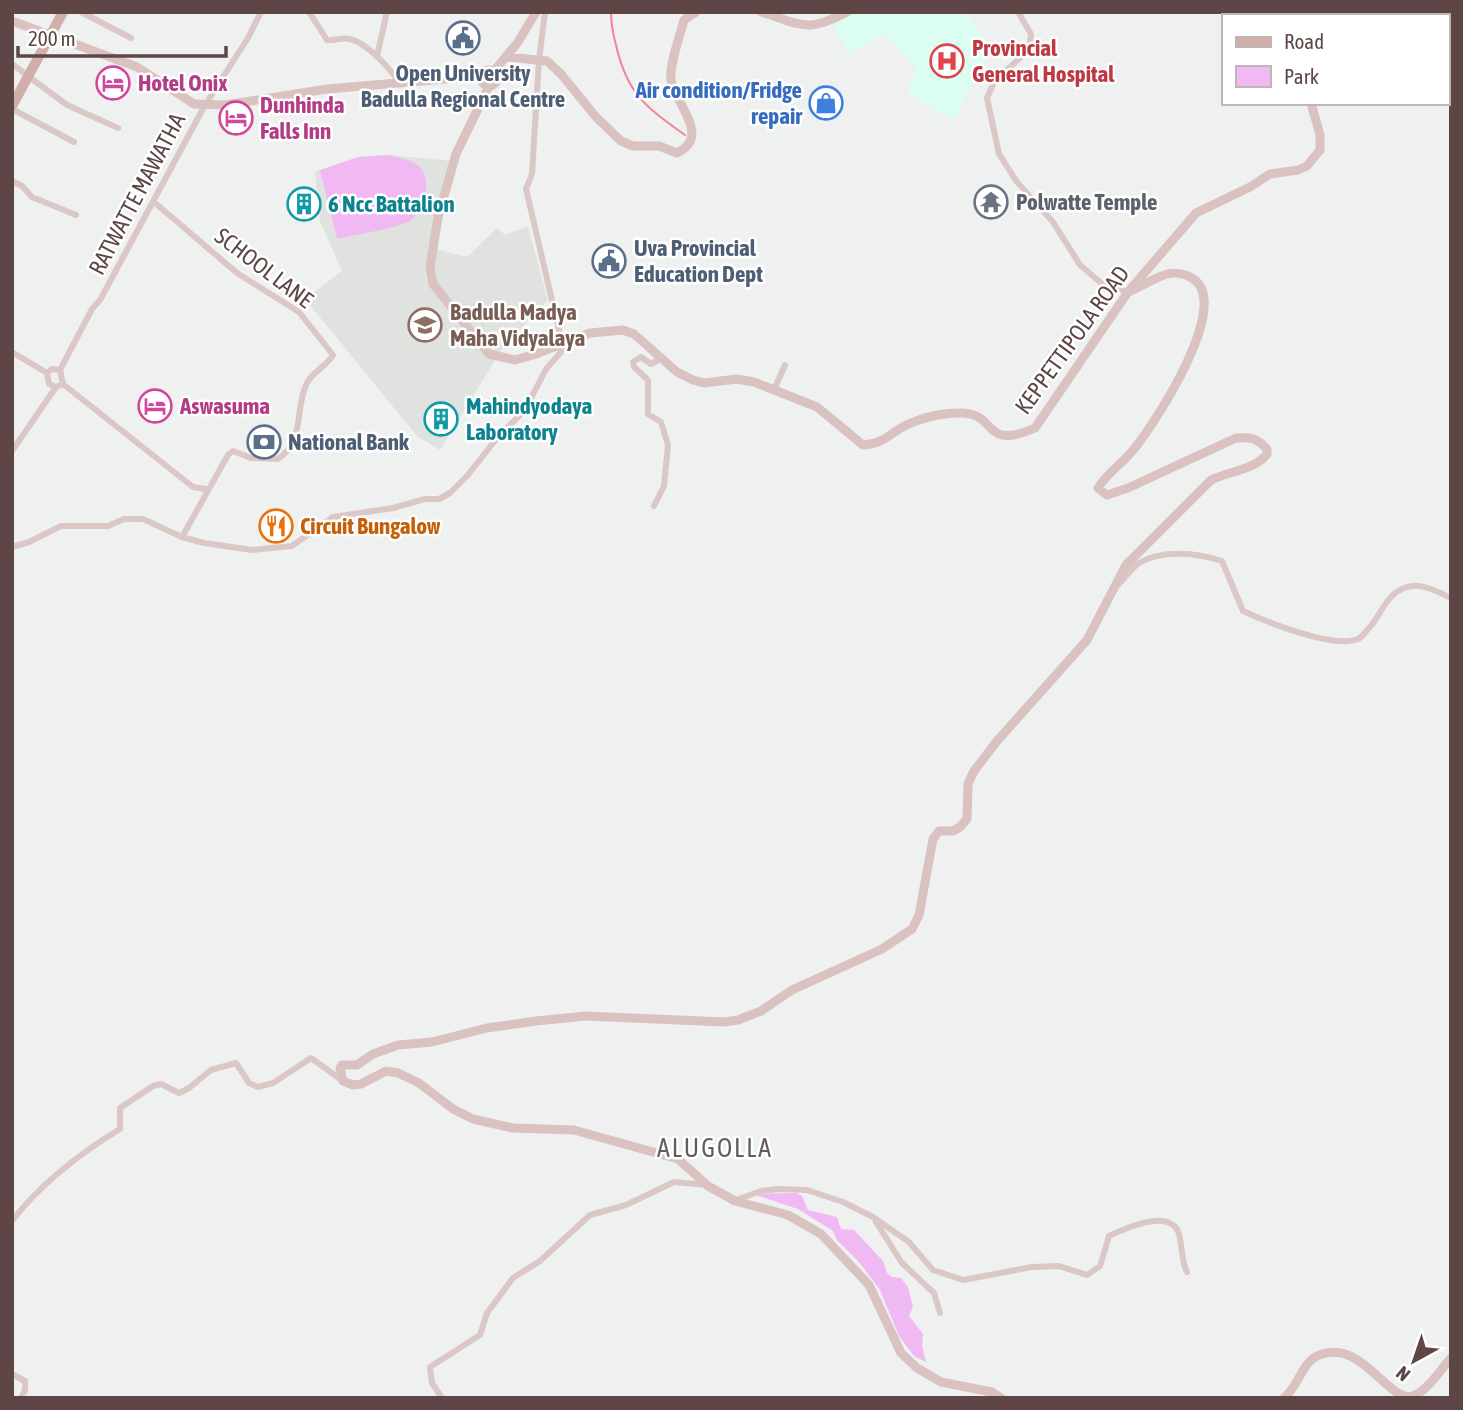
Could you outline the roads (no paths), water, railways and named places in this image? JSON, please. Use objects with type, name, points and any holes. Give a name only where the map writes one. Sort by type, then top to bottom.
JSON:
[{"type":"main road","points":[[12,107],[63,12]]},
{"type":"main road","points":[[494,71],[507,57],[536,12]]},
{"type":"main road","points":[[507,57],[547,61],[621,141],[633,146],[659,146],[677,153],[686,149],[692,137],[692,127],[671,82],[671,72],[684,20],[696,12]]},
{"type":"main road","points":[[761,12],[804,26],[816,25],[847,12]]},
{"type":"main road","points":[[12,21],[137,67],[194,104],[225,105],[327,89],[400,85],[421,80],[480,76],[486,70],[494,71]]},
{"type":"main road","points":[[480,76],[481,82],[489,86],[496,82],[494,71]]},
{"type":"main road","name":"KEPPETTIPOLA ROAD","points":[[489,86],[456,154],[438,217],[430,267],[433,284],[489,354],[515,360],[590,333],[623,330],[634,334],[677,372],[693,380],[704,383],[737,379],[754,382],[817,407],[863,444],[878,444],[910,423],[958,413],[970,414],[983,420],[997,435],[1006,438],[1035,428],[1128,292],[1196,213],[1250,187],[1270,174],[1307,166],[1320,150],[1320,135],[1312,105]]},
{"type":"main road","points":[[1001,1398],[992,1392],[941,1381],[917,1368],[901,1353],[869,1286],[821,1234],[788,1215],[735,1201],[708,1186],[678,1159],[574,1130],[513,1128],[473,1119],[453,1109],[419,1083],[398,1073],[386,1071],[353,1085],[343,1081],[340,1068],[342,1065],[357,1065],[373,1054],[398,1045],[432,1042],[487,1028],[586,1016],[724,1022],[738,1020],[761,1011],[792,990],[881,949],[912,929],[919,915],[933,839],[939,831],[960,828],[967,819],[968,784],[974,771],[996,741],[1087,640],[1126,565],[1211,480],[1225,472],[1253,465],[1267,454],[1267,449],[1259,439],[1236,438],[1128,488],[1107,495],[1098,488],[1133,450],[1178,381],[1202,323],[1205,305],[1204,290],[1196,281],[1182,274],[1166,274],[1128,292]]},
{"type":"main road","points":[[1284,1398],[1293,1391],[1310,1360],[1320,1354],[1339,1353],[1363,1362],[1394,1391],[1405,1396],[1421,1391],[1451,1358]]},
{"type":"street","points":[[81,12],[131,38]]},
{"type":"street","name":"RATWATTE MAWATHA","points":[[61,370],[205,105],[248,38],[261,12]]},
{"type":"street","points":[[309,12],[327,40],[349,38],[377,56],[392,71],[400,85]]},
{"type":"street","points":[[377,56],[387,12]]},
{"type":"street","points":[[12,547],[29,542],[61,526],[108,526],[124,519],[143,519],[181,537],[252,550],[292,546],[333,517],[393,508],[425,499],[439,499],[450,493],[467,476],[497,438],[526,410],[546,369],[561,352],[562,343],[526,189],[532,174],[539,60],[545,12]]},
{"type":"street","points":[[1018,12],[1031,34],[1030,44],[1025,53],[994,82],[987,98],[999,154],[1017,182],[1053,222],[1080,265],[1101,283],[1128,292]]},
{"type":"street","points":[[12,64],[67,105],[118,128]]},
{"type":"street","points":[[12,107],[74,142]]},
{"type":"street","points":[[12,181],[22,186],[32,197],[76,215]]},
{"type":"street","name":"SCHOOL LANE","points":[[154,202],[237,273],[299,312],[333,355],[329,363],[307,382],[292,446],[278,459],[266,460],[233,451],[228,455],[206,489],[181,537]]},
{"type":"street","points":[[12,352],[47,373]]},
{"type":"street","points":[[654,506],[664,486],[668,445],[661,422],[648,414],[648,380],[634,367],[633,362],[641,357],[652,363],[662,358]]},
{"type":"street","points":[[775,390],[785,365]]},
{"type":"street","points":[[12,451],[57,388],[61,370],[52,369],[47,373]]},
{"type":"street","points":[[47,373],[48,384],[79,395],[193,487],[206,489]]},
{"type":"street","points":[[1112,591],[1139,564],[1162,556],[1203,555],[1222,561],[1243,611],[1277,627],[1345,641],[1360,639],[1392,596],[1406,588],[1424,584],[1451,598]]},
{"type":"street","points":[[12,1221],[31,1196],[92,1146],[120,1129],[120,1108],[153,1086],[161,1084],[179,1093],[211,1070],[236,1063],[249,1083],[258,1087],[273,1083],[312,1058],[343,1081]]},
{"type":"street","points":[[442,1398],[432,1383],[430,1367],[480,1335],[486,1313],[513,1278],[540,1261],[590,1215],[626,1205],[674,1182],[708,1186]]},
{"type":"street","points":[[735,1201],[761,1191],[778,1189],[807,1190],[843,1202],[873,1217],[909,1242],[933,1270],[963,1280],[1032,1267],[1059,1266],[1087,1275],[1100,1266],[1109,1236],[1131,1226],[1158,1220],[1169,1222],[1178,1230],[1182,1262],[1187,1272]]},
{"type":"street","points":[[873,1217],[902,1263],[934,1293],[940,1313]]},
{"type":"street","points":[[12,1374],[25,1381],[21,1398]]},
{"type":"waterway","points":[[611,12],[613,33],[621,62],[632,88],[659,116],[685,135]]},
{"type":"place","name":"Open University Badulla Regional Centre","points":[[463,38]]},
{"type":"place","name":"Provincial General Hospital","points":[[947,61]]},
{"type":"place","name":"Hotel Onix","points":[[113,83]]},
{"type":"place","name":"Air condition/Fridge repair","points":[[826,103]]},
{"type":"place","name":"Dunhinda Falls Inn","points":[[236,118]]},
{"type":"place","name":"Polwatte Temple","points":[[991,202]]},
{"type":"place","name":"6 Ncc Battalion","points":[[304,204]]},
{"type":"place","name":"Uva Provincial Education Dept","points":[[609,261]]},
{"type":"place","name":"Badulla Madya Maha Vidyalaya","points":[[425,325]]},
{"type":"place","name":"Aswasuma","points":[[155,406]]},
{"type":"place","name":"Mahindyodaya Laboratory","points":[[441,419]]},
{"type":"place","name":"National Bank","points":[[264,442]]},
{"type":"place","name":"Circuit Bungalow","points":[[276,526]]},
{"type":"district","name":"ALUGOLLA","points":[[715,1148]]}]
